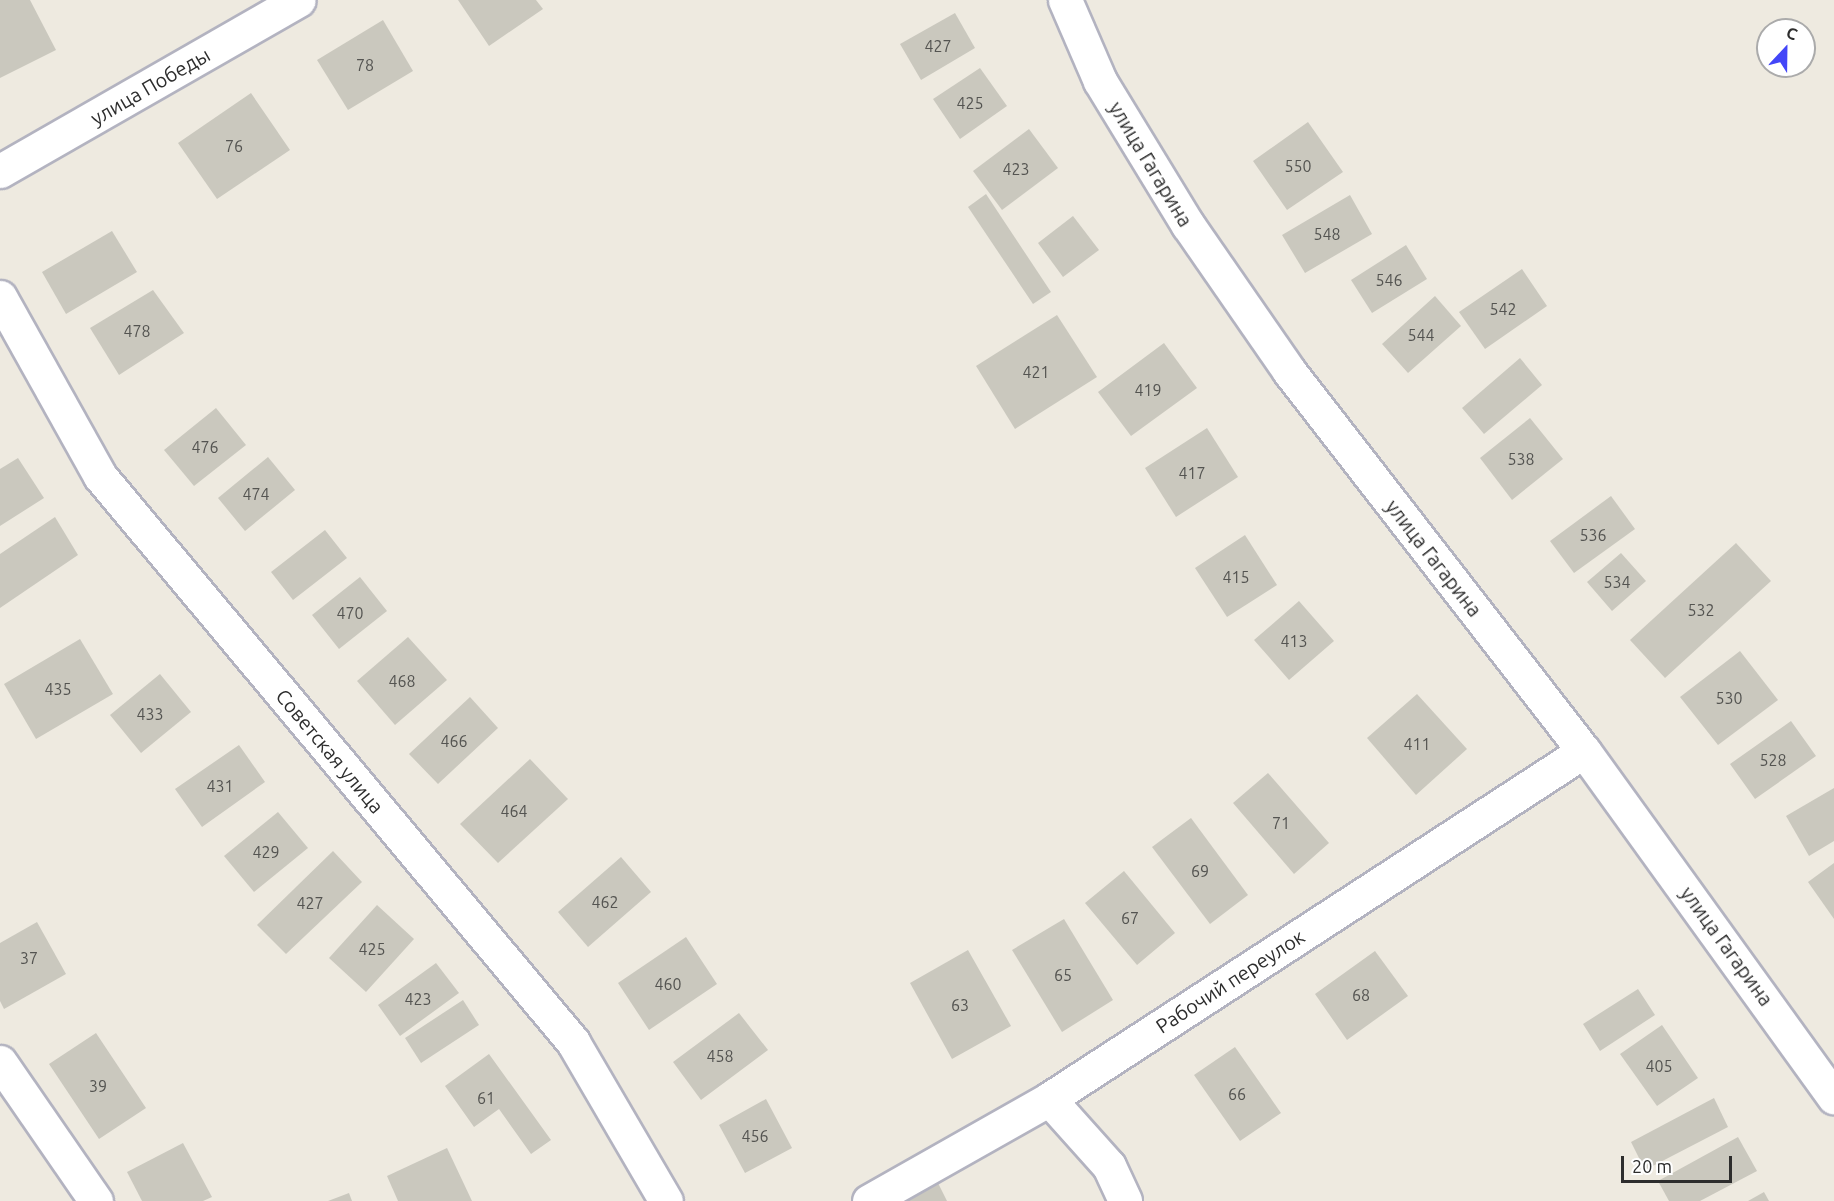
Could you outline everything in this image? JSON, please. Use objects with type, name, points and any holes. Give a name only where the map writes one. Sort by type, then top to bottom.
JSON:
[{"type":"street","name":"улица Победы","points":[[0,171],[299,0]]},
{"type":"street","name":"улица Гагарина","points":[[1065,0],[1100,81],[1188,225],[1268,342],[1584,751],[1834,1097]]},
{"type":"street","name":"Советская улица","points":[[0,297],[100,476],[573,1042],[666,1201]]},
{"type":"street","name":"Рабочий переулок","points":[[869,1201],[1049,1099],[1584,751]]},
{"type":"street","points":[[0,1062],[96,1201]]},
{"type":"street","points":[[1049,1099],[1109,1166],[1125,1201]]},
{"type":"building","points":[[0,0],[30,0],[56,50],[0,78]]},
{"type":"building","points":[[458,0],[536,0],[543,9],[489,46]]},
{"type":"building","points":[[955,13],[975,48],[921,80],[900,44]]},
{"type":"building","points":[[383,20],[413,71],[348,110],[317,60]]},
{"type":"building","points":[[980,68],[1007,106],[960,139],[933,99]]},
{"type":"building","points":[[251,93],[290,150],[217,199],[178,143]]},
{"type":"building","points":[[1308,122],[1343,172],[1287,210],[1253,161]]},
{"type":"building","points":[[1029,129],[1058,168],[1002,210],[973,171]]},
{"type":"building","points":[[986,194],[1051,292],[1033,304],[968,207]]},
{"type":"building","points":[[1350,195],[1372,234],[1305,273],[1282,235]]},
{"type":"building","points":[[1073,216],[1099,250],[1063,277],[1038,243]]},
{"type":"building","points":[[112,231],[137,272],[66,314],[42,272]]},
{"type":"building","points":[[1406,245],[1427,279],[1372,313],[1351,280]]},
{"type":"building","points":[[1522,269],[1547,306],[1485,349],[1459,312]]},
{"type":"building","points":[[153,290],[184,333],[119,375],[90,328]]},
{"type":"building","points":[[1435,296],[1461,326],[1408,373],[1382,344]]},
{"type":"building","points":[[1057,315],[1097,377],[1015,429],[976,366]]},
{"type":"building","points":[[1164,343],[1197,388],[1131,436],[1098,392]]},
{"type":"building","points":[[1520,358],[1542,385],[1484,434],[1462,408]]},
{"type":"building","points":[[216,408],[246,445],[194,486],[164,450]]},
{"type":"building","points":[[1530,418],[1563,459],[1512,500],[1480,458]]},
{"type":"building","points":[[1207,428],[1238,477],[1176,517],[1145,468]]},
{"type":"building","points":[[268,457],[295,490],[245,531],[218,498]]},
{"type":"building","points":[[18,458],[44,498],[0,526],[0,469]]},
{"type":"building","points":[[1611,496],[1635,529],[1574,573],[1550,541]]},
{"type":"building","points":[[55,517],[78,555],[0,608],[0,554]]},
{"type":"building","points":[[325,530],[347,558],[293,600],[271,572]]},
{"type":"building","points":[[1245,535],[1277,585],[1227,617],[1195,568]]},
{"type":"building","points":[[1736,543],[1771,581],[1665,678],[1630,640]]},
{"type":"building","points":[[1621,553],[1646,581],[1612,611],[1587,582]]},
{"type":"building","points":[[360,577],[387,611],[339,649],[312,615]]},
{"type":"building","points":[[1299,601],[1334,641],[1289,680],[1254,640]]},
{"type":"building","points":[[408,637],[447,680],[395,725],[357,681]]},
{"type":"building","points":[[80,639],[113,694],[36,739],[4,684]]},
{"type":"building","points":[[1740,651],[1778,700],[1718,745],[1680,697]]},
{"type":"building","points":[[160,674],[191,712],[141,753],[110,715]]},
{"type":"building","points":[[1417,694],[1467,749],[1416,795],[1367,738]]},
{"type":"building","points":[[470,697],[498,728],[438,784],[409,754]]},
{"type":"building","points":[[1791,721],[1816,756],[1755,799],[1730,764]]},
{"type":"building","points":[[239,745],[265,782],[202,827],[175,789]]},
{"type":"building","points":[[530,759],[568,799],[498,863],[460,824]]},
{"type":"building","points":[[1268,773],[1329,843],[1294,874],[1233,803]]},
{"type":"building","points":[[1834,788],[1834,841],[1809,856],[1786,816]]},
{"type":"building","points":[[278,812],[308,848],[254,892],[224,856]]},
{"type":"building","points":[[1191,818],[1248,895],[1210,924],[1152,847]]},
{"type":"building","points":[[333,851],[362,882],[286,954],[257,925]]},
{"type":"building","points":[[621,857],[651,892],[588,947],[558,912]]},
{"type":"building","points":[[1834,863],[1834,919],[1808,882]]},
{"type":"building","points":[[1124,871],[1175,933],[1137,965],[1085,903]]},
{"type":"building","points":[[377,905],[414,939],[366,992],[329,958]]},
{"type":"building","points":[[1064,919],[1113,1000],[1062,1032],[1012,950]]},
{"type":"building","points":[[37,922],[66,974],[4,1009],[0,1001],[0,943]]},
{"type":"building","points":[[686,937],[717,984],[649,1030],[618,983]]},
{"type":"building","points":[[968,950],[1011,1026],[952,1059],[910,983]]},
{"type":"building","points":[[1375,951],[1408,996],[1347,1040],[1315,994]]},
{"type":"building","points":[[436,963],[459,993],[400,1036],[378,1005]]},
{"type":"building","points":[[1638,989],[1655,1015],[1600,1051],[1583,1024]]},
{"type":"building","points":[[463,1000],[479,1025],[421,1063],[405,1038]]},
{"type":"building","points":[[739,1013],[768,1050],[701,1100],[673,1062]]},
{"type":"building","points":[[1662,1025],[1698,1078],[1657,1106],[1620,1054]]},
{"type":"building","points":[[96,1033],[146,1108],[99,1139],[49,1064]]},
{"type":"building","points":[[1235,1047],[1281,1113],[1240,1141],[1194,1075]]},
{"type":"building","points":[[489,1054],[551,1140],[531,1154],[499,1109],[474,1127],[445,1086]]},
{"type":"building","points":[[1714,1098],[1728,1127],[1645,1170],[1631,1142]]},
{"type":"building","points":[[766,1099],[792,1148],[745,1173],[719,1125]]},
{"type":"building","points":[[1738,1137],[1757,1171],[1700,1201],[1669,1201],[1658,1181]]},
{"type":"building","points":[[183,1143],[212,1197],[203,1201],[142,1201],[127,1172]]},
{"type":"building","points":[[447,1148],[472,1201],[398,1201],[387,1176]]},
{"type":"building","points":[[929,1165],[947,1201],[889,1201]]},
{"type":"building","points":[[1764,1192],[1769,1201],[1748,1201]]},
{"type":"building","points":[[349,1193],[352,1201],[328,1201]]}]
